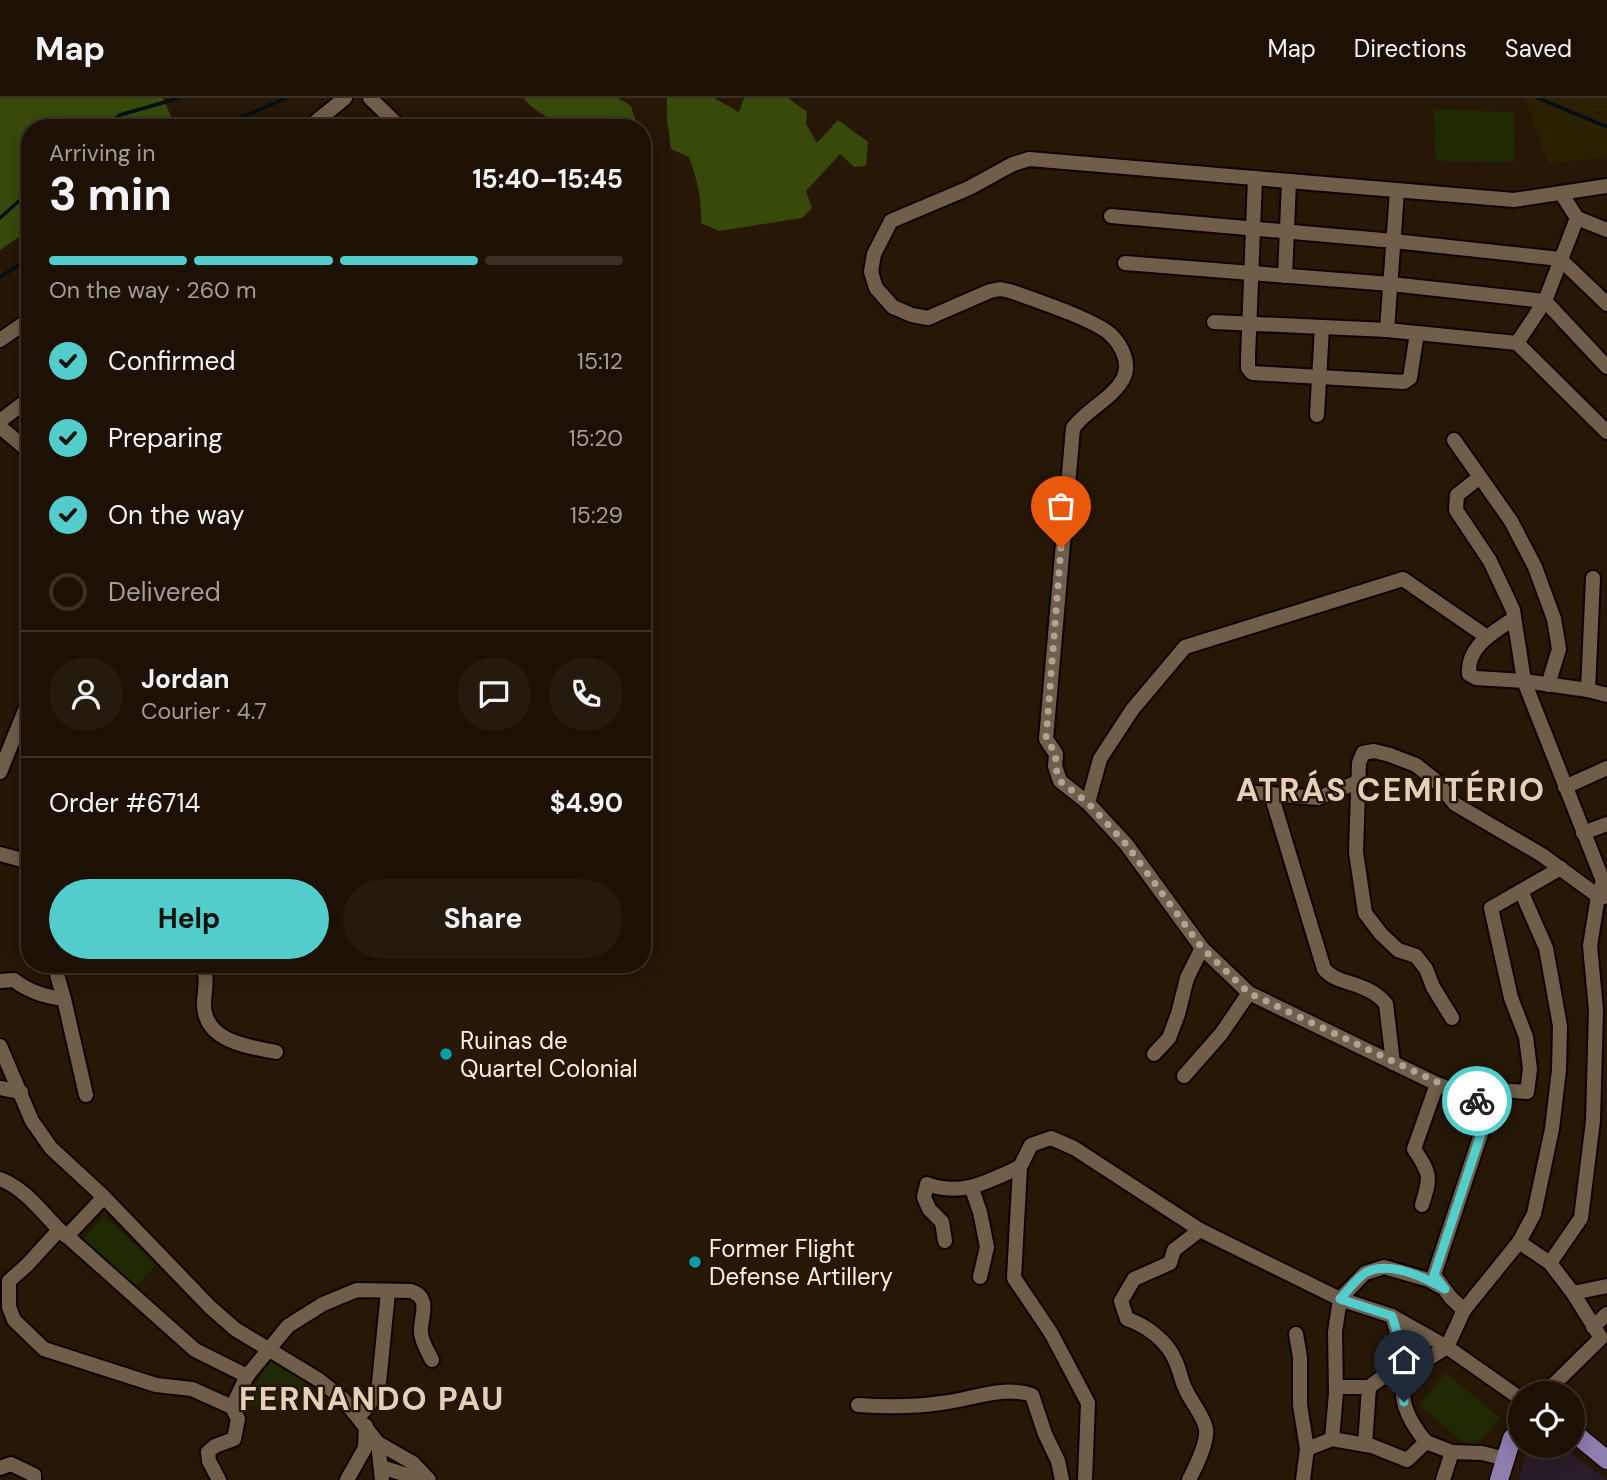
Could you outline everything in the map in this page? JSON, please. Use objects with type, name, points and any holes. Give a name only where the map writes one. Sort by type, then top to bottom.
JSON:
[{"type":"main road","points":[[1585,1442],[1607,1460]]},
{"type":"main road","points":[[1499,1480],[1508,1452]]},
{"type":"street","points":[[319,119],[345,98]]},
{"type":"street","points":[[370,98],[391,119]]},
{"type":"street","points":[[1484,1125],[1482,1109],[1476,1099],[1437,1084],[1249,993],[1202,948],[1126,844],[1088,803],[1060,781],[1055,766],[1056,754],[1046,739],[1073,428],[1081,417],[1122,381],[1126,371],[1121,348],[1110,334],[1102,329],[1010,290],[990,291],[928,318],[893,307],[876,288],[871,272],[874,254],[891,221],[1029,159],[1514,200],[1607,186]]},
{"type":"street","points":[[1255,178],[1248,368],[1252,373],[1404,382],[1410,378],[1417,333]]},
{"type":"street","points":[[1285,276],[1289,182]]},
{"type":"street","points":[[1387,330],[1397,191]]},
{"type":"street","points":[[1561,193],[1577,218],[1607,230]]},
{"type":"street","points":[[1111,216],[1560,258],[1607,304]]},
{"type":"street","points":[[1517,343],[1545,301],[1577,218]]},
{"type":"street","points":[[1125,263],[1391,284],[1545,301],[1607,367]]},
{"type":"street","points":[[1214,322],[1387,330],[1517,343],[1607,432]]},
{"type":"street","points":[[0,340],[21,325]]},
{"type":"street","points":[[1317,415],[1322,327]]},
{"type":"street","points":[[0,421],[21,405]]},
{"type":"street","points":[[0,427],[21,444]]},
{"type":"street","points":[[1454,440],[1511,521],[1535,567],[1554,619],[1559,649],[1548,685]]},
{"type":"street","points":[[1480,477],[1457,495],[1456,510],[1490,561],[1513,610],[1524,681],[1605,881],[1590,946],[1597,1010],[1593,1121],[1581,1219],[1550,1264]]},
{"type":"street","points":[[1588,690],[1593,578]]},
{"type":"street","points":[[1088,803],[1100,759],[1132,710],[1185,647],[1396,579],[1403,579],[1487,637]]},
{"type":"street","points":[[1513,619],[1474,650],[1468,664],[1469,674],[1476,678],[1524,681],[1607,695]]},
{"type":"street","points":[[0,772],[21,720]]},
{"type":"street","points":[[1452,1018],[1433,987],[1426,969],[1416,956],[1398,950],[1365,913],[1356,852],[1359,763],[1363,753],[1374,751],[1390,754],[1416,765],[1435,780],[1455,804],[1561,868],[1602,897]]},
{"type":"street","points":[[1565,787],[1607,768]]},
{"type":"street","points":[[1245,792],[1318,798],[1360,781]]},
{"type":"street","points":[[1271,794],[1324,969],[1330,976],[1363,986],[1380,997],[1385,1004],[1393,1063]]},
{"type":"street","points":[[1583,832],[1607,824]]},
{"type":"street","points":[[0,854],[21,860]]},
{"type":"street","points":[[1464,1310],[1434,1275],[1484,1125],[1488,1101],[1493,1094],[1501,1090],[1527,1092],[1530,1069],[1527,1037],[1511,998],[1491,912],[1493,905],[1561,868]]},
{"type":"street","points":[[1336,1387],[1369,1387],[1447,1347],[1464,1310],[1519,1242],[1534,1214],[1552,1129],[1559,1070],[1560,1026],[1546,948],[1521,891]]},
{"type":"street","points":[[1154,1054],[1169,1038],[1187,978],[1202,948]]},
{"type":"street","points":[[57,973],[86,1095]]},
{"type":"street","points":[[204,973],[204,1017],[213,1029],[236,1044],[276,1052]]},
{"type":"street","points":[[0,981],[14,980],[22,987],[37,993],[64,999]]},
{"type":"street","points":[[1184,1076],[1221,1034],[1249,993]]},
{"type":"street","points":[[0,1046],[32,1121],[51,1148],[104,1198],[209,1307],[235,1329],[270,1348],[343,1399],[378,1443],[413,1463],[429,1480]]},
{"type":"street","points":[[1422,1205],[1430,1181],[1425,1165],[1414,1149],[1437,1084]]},
{"type":"street","points":[[0,1088],[21,1093]]},
{"type":"street","points":[[1085,1480],[1088,1403],[1051,1333],[1014,1278],[1020,1167],[1031,1145],[1051,1138],[1074,1148],[1200,1230],[1340,1299],[1392,1316],[1447,1347],[1508,1390]]},
{"type":"street","points":[[945,1241],[942,1222],[929,1209],[924,1197],[927,1184],[937,1188],[972,1189],[1020,1167]]},
{"type":"street","points":[[0,1179],[15,1185],[63,1233],[195,1350],[247,1376]]},
{"type":"street","points":[[972,1189],[987,1247],[980,1277]]},
{"type":"street","points":[[104,1198],[27,1265],[4,1278],[14,1320],[44,1349],[156,1385],[192,1389],[232,1407],[238,1419],[234,1439],[215,1446],[208,1452],[209,1461],[219,1480]]},
{"type":"street","points":[[1189,1480],[1200,1460],[1206,1430],[1185,1389],[1175,1358],[1149,1330],[1140,1323],[1127,1320],[1121,1301],[1134,1279],[1170,1263],[1174,1250],[1200,1230]]},
{"type":"street","points":[[1519,1242],[1550,1264],[1573,1293],[1602,1321],[1601,1338],[1557,1381]]},
{"type":"street","points":[[1332,1439],[1336,1387],[1335,1332],[1340,1299],[1365,1273],[1384,1267],[1429,1280],[1445,1289]]},
{"type":"street","points":[[1573,1293],[1607,1286]]},
{"type":"street","points":[[232,1407],[247,1376],[288,1326],[323,1304],[357,1290],[417,1293],[423,1301],[425,1313],[421,1333],[432,1360]]},
{"type":"street","points":[[346,1480],[365,1448],[362,1422],[378,1393],[388,1292]]},
{"type":"street","points":[[1392,1316],[1408,1368],[1402,1381],[1404,1402],[1411,1424],[1426,1442],[1452,1452],[1482,1453],[1506,1459]]},
{"type":"street","points":[[1296,1334],[1300,1357],[1300,1405],[1307,1449],[1303,1480]]},
{"type":"street","points":[[1365,1445],[1369,1387]]},
{"type":"street","points":[[859,1405],[884,1407],[941,1403],[1018,1390],[1032,1395],[1045,1434],[1058,1461],[1062,1480]]},
{"type":"street","points":[[1307,1449],[1332,1439],[1365,1445],[1407,1460],[1426,1442]]},
{"type":"street","points":[[378,1443],[382,1474],[391,1472],[419,1478]]},
{"type":"street","points":[[1443,1480],[1452,1452]]},
{"type":"street","points":[[0,1468],[11,1464],[34,1475],[34,1480]]},
{"type":"street","points":[[395,1480],[419,1478]]},
{"type":"shaded area","points":[[1524,1458],[1578,1458],[1607,1480],[1519,1480]]},
{"type":"green space","points":[[0,98],[163,98],[172,119],[21,119],[21,235],[0,250]]},
{"type":"green space","points":[[524,98],[618,98],[631,106],[635,119],[548,119]]},
{"type":"green space","points":[[667,98],[714,98],[739,112],[744,98],[788,98],[807,112],[806,124],[817,143],[838,120],[868,142],[866,166],[854,167],[840,154],[806,191],[812,208],[802,218],[719,231],[701,223],[701,206],[689,157],[671,149]]},
{"type":"green space","points":[[1434,109],[1514,112],[1515,162],[1436,161]]},
{"type":"green space","points":[[104,1216],[156,1264],[136,1287],[83,1240]]},
{"type":"green space","points":[[272,1360],[278,1360],[310,1384],[304,1390],[280,1401],[245,1405],[262,1373]]},
{"type":"green space","points":[[1446,1373],[1500,1418],[1473,1450],[1419,1405]]},
{"type":"sand","points":[[1525,98],[1607,98],[1607,157],[1548,164]]},
{"type":"waterway","points":[[115,119],[120,115],[179,98]]},
{"type":"waterway","points":[[238,119],[286,98]]},
{"type":"waterway","points":[[1538,98],[1607,127]]},
{"type":"waterway","points":[[0,218],[21,199]]},
{"type":"waterway","points":[[0,277],[21,264]]},
{"type":"way so far","points":[[1061,548],[1046,739],[1056,754],[1055,766],[1060,781],[1088,803],[1126,844],[1202,948],[1249,993],[1477,1101]]},
{"type":"place","name":"Ruinas de Quartel Colonial","points":[[446,1054]]},
{"type":"place","name":"Former Flight Defense Artillery","points":[[695,1262]]},
{"type":"district","name":"ATRÁS CEMITÉRIO","points":[[1391,790]]},
{"type":"district","name":"FERNANDO PAU","points":[[372,1399]]},
{"type":"route","points":[[1404,1402],[1402,1381],[1408,1368],[1392,1316],[1340,1299],[1365,1273],[1384,1267],[1429,1280],[1445,1289],[1434,1275],[1484,1125],[1482,1109],[1477,1101]]}]
